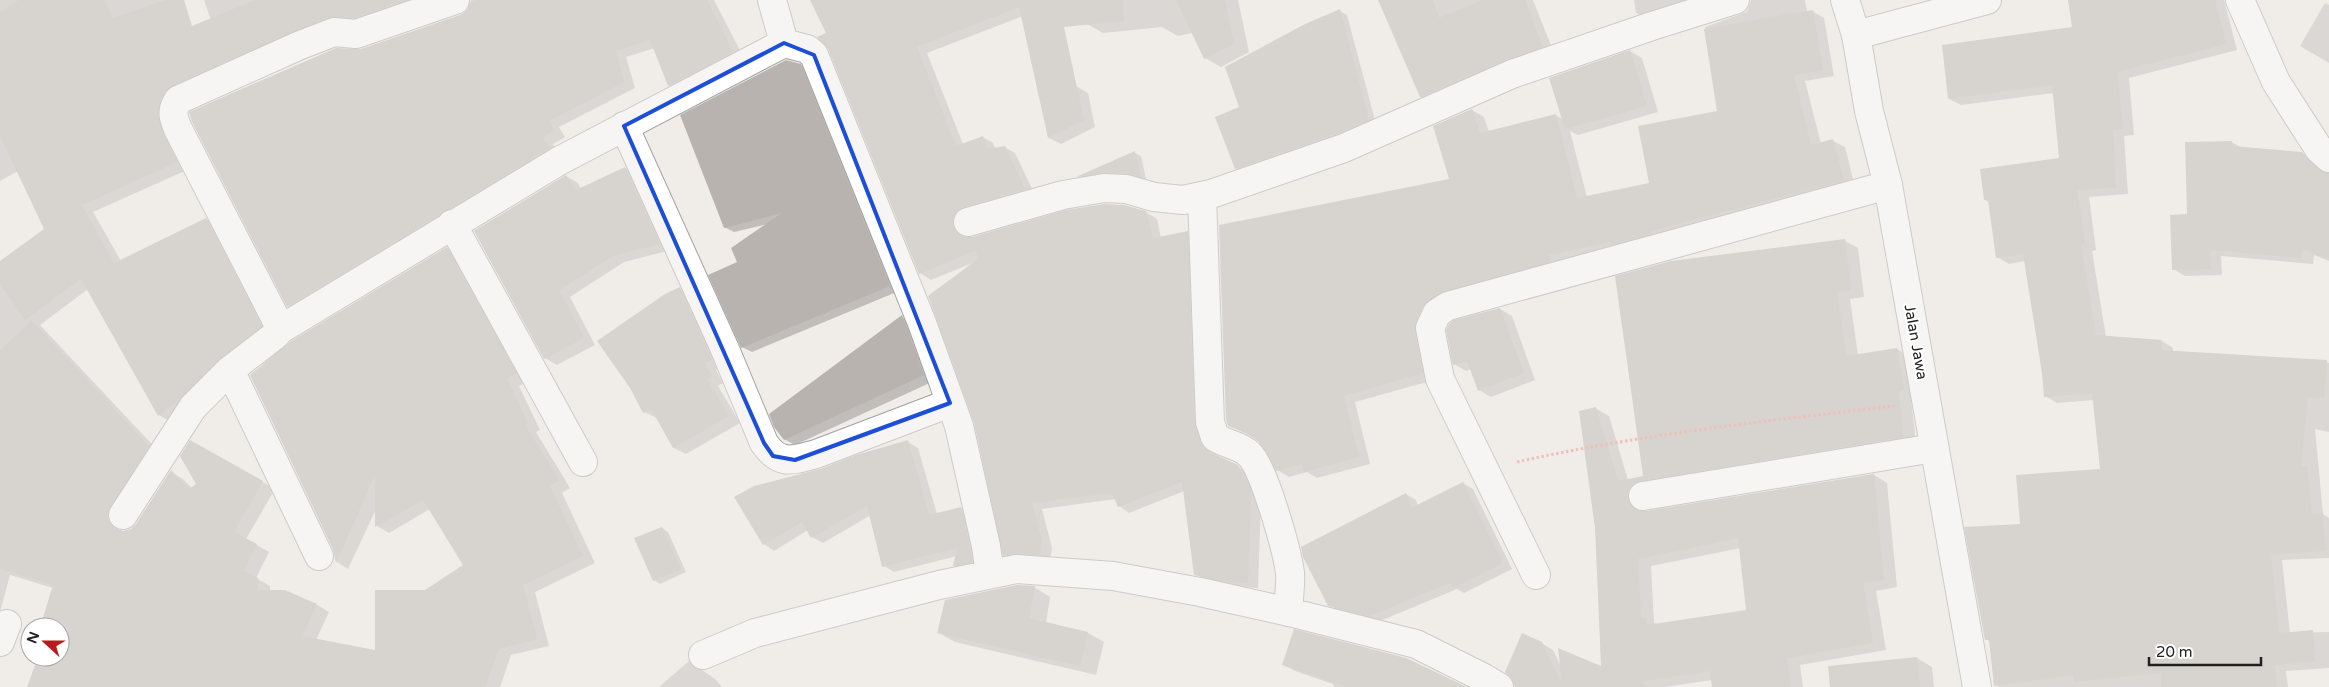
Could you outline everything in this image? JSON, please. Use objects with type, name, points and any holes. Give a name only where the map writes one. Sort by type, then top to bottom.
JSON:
[{"type":"street","points":[[281,329],[178,129],[172,112],[175,105],[178,100],[334,32],[356,34],[455,0]]},
{"type":"street","points":[[772,0],[784,43]]},
{"type":"street","points":[[968,222],[1063,195],[1104,188],[1126,189],[1154,197],[1183,200],[1202,196],[1344,148],[1512,74],[1735,0]]},
{"type":"street","name":"Jalan Jawa","points":[[1845,0],[1856,35],[1870,111],[1888,185],[1977,687]]},
{"type":"street","points":[[1856,35],[1986,0]]},
{"type":"street","points":[[2240,0],[2276,82],[2319,150],[2329,158]]},
{"type":"street","points":[[123,515],[193,407],[230,370],[281,329],[452,224],[624,126],[784,43],[806,49],[814,56],[922,323],[959,426],[988,562]]},
{"type":"street","points":[[624,126],[724,347],[764,444],[773,456],[780,459],[795,460],[816,454],[950,403]]},
{"type":"street","points":[[1536,575],[1440,379],[1430,328],[1434,318],[1441,310],[1448,306],[1888,185]]},
{"type":"street","points":[[1202,196],[1212,431],[1219,440],[1242,449],[1252,457],[1264,483],[1279,528],[1290,574],[1288,607]]},
{"type":"street","points":[[452,224],[582,462]]},
{"type":"street","points":[[230,370],[318,556]]},
{"type":"street","points":[[1643,496],[1934,448]]},
{"type":"street","points":[[703,655],[755,633],[939,585],[988,562],[1016,569],[1113,576],[1288,607],[1416,644],[1499,687]]},
{"type":"path","points":[[1483,469],[1579,448],[1667,434],[1926,402]]},
{"type":"highlighted area","points":[[784,43],[814,55],[950,403],[795,460],[773,456],[764,443],[624,126]]},
{"type":"building","points":[[19,0],[104,0],[113,18],[165,0],[184,0],[192,26],[255,0],[407,0],[354,18],[328,17],[172,86],[161,98],[158,116],[164,135],[177,162],[82,205],[114,263],[206,218],[262,326],[220,358],[180,399],[158,416],[81,279],[25,320],[0,284],[0,261],[44,229],[0,136],[0,12]]},
{"type":"building","points":[[476,0],[707,0],[733,52],[668,86],[650,40],[616,51],[624,82],[549,121],[554,130],[543,138],[550,148],[287,307],[192,122],[189,112],[336,48],[361,49],[460,15],[467,10],[470,3]]},
{"type":"building","points":[[810,0],[1123,0],[1124,21],[1064,27],[1084,120],[1048,138],[1019,7],[917,47],[956,146],[983,136],[987,149],[1005,146],[1025,189],[963,207],[956,212],[953,218],[953,226],[958,234],[964,237],[972,237],[1066,210],[1105,204],[1123,205],[1146,211],[1153,238],[1188,231],[1194,423],[1200,442],[1206,450],[1238,465],[1251,491],[1248,583],[1222,581],[1194,575],[1182,482],[1118,507],[1112,493],[1032,503],[1042,541],[1040,555],[1017,553],[1003,556],[974,423],[928,296],[979,258],[975,251],[919,274],[828,49],[817,37],[826,33]]},
{"type":"building","points":[[1176,0],[1225,0],[1234,44],[1204,59]]},
{"type":"building","points":[[1378,0],[1433,0],[1439,18],[1483,0],[1525,0],[1543,47],[1506,60],[1420,97]]},
{"type":"building","points":[[2068,0],[2215,0],[2226,44],[2117,72],[2123,129],[2113,130],[2116,188],[2077,190],[2085,244],[2081,245],[2096,335],[2162,340],[2161,350],[2327,360],[2324,398],[2308,397],[2301,467],[2307,466],[2312,514],[2323,513],[2325,551],[2271,554],[2279,633],[2313,630],[2315,661],[2275,665],[2277,687],[2161,687],[2161,673],[2074,682],[2073,675],[1994,686],[1989,640],[1985,640],[1964,527],[2020,524],[2016,475],[2100,469],[2092,393],[2044,397],[2042,373],[2023,254],[1996,258],[1988,200],[1984,200],[1980,169],[2059,158],[2052,85],[1948,99],[1942,45],[2072,27]]},
{"type":"building","points":[[1340,9],[1369,120],[1338,133],[1235,169],[1215,117],[1239,107],[1225,67],[1303,25]]},
{"type":"building","points":[[1813,10],[1823,70],[1794,75],[1811,145],[1833,139],[1844,181],[1651,231],[1652,234],[1611,245],[1610,242],[1549,255],[1551,262],[1440,293],[1423,306],[1416,322],[1415,331],[1423,373],[1344,396],[1359,457],[1304,472],[1302,464],[1276,471],[1259,442],[1248,434],[1228,426],[1226,419],[1219,225],[1449,179],[1433,126],[1472,109],[1480,133],[1556,114],[1577,198],[1649,183],[1638,126],[1717,111],[1704,29]]},
{"type":"building","points":[[1630,50],[1647,106],[1565,129],[1549,78]]},
{"type":"building","points":[[786,60],[801,64],[890,286],[741,348],[708,275],[737,262],[731,248],[782,213],[724,228],[680,115]]},
{"type":"building","points":[[2232,141],[2232,146],[2302,152],[2319,170],[2329,173],[2329,259],[2302,249],[2301,258],[2210,250],[2211,269],[2172,270],[2170,215],[2187,214],[2185,142]]},
{"type":"building","points":[[1135,151],[1141,177],[1127,173],[1105,172],[1076,177]]},
{"type":"building","points":[[625,167],[660,244],[613,256],[559,290],[584,338],[544,359],[474,231],[566,175],[576,190]]},
{"type":"building","points":[[1845,239],[1851,290],[1837,292],[1846,356],[1897,348],[1904,390],[1899,391],[1903,437],[1640,481],[1633,484],[1628,491],[1628,498],[1631,506],[1638,511],[1646,511],[1874,474],[1884,580],[1863,583],[1873,643],[1787,658],[1791,687],[1712,687],[1710,671],[1639,682],[1649,687],[1515,687],[1512,679],[1505,672],[1522,633],[1542,642],[1562,684],[1558,648],[1601,666],[1595,528],[1579,411],[1596,407],[1618,481],[1643,476],[1615,276],[1671,261]],"holes":[[[1738,538],[1746,610],[1647,625],[1646,617],[1641,618],[1638,559]]]},
{"type":"building","points":[[447,247],[517,374],[507,378],[528,423],[525,425],[559,480],[550,486],[583,556],[523,585],[537,639],[499,649],[485,687],[27,687],[34,667],[70,667],[70,617],[43,617],[53,585],[0,569],[0,350],[32,321],[149,446],[110,507],[107,515],[109,523],[114,528],[123,531],[131,529],[171,470],[189,489],[196,484],[180,456],[190,440],[263,481],[234,532],[257,544],[244,571],[258,578],[258,590],[285,590],[317,604],[302,636],[375,650],[375,590],[425,590],[463,565],[423,500],[375,527],[375,475],[336,563],[333,549],[250,375],[291,341]]},
{"type":"building","points":[[680,287],[712,360],[705,363],[712,376],[707,379],[729,416],[673,448],[651,409],[643,413],[630,388],[597,341],[665,294]]},
{"type":"building","points":[[1500,308],[1524,373],[1478,391],[1467,361],[1453,365],[1446,330],[1454,320]]},
{"type":"building","points":[[902,315],[924,375],[784,440],[774,427],[769,414]]},
{"type":"building","points":[[908,440],[929,515],[961,507],[973,562],[953,566],[957,548],[882,567],[867,506],[811,538],[802,522],[763,545],[734,497],[754,486],[820,469],[856,455]]},
{"type":"building","points":[[1463,482],[1503,563],[1453,588],[1450,583],[1369,616],[1328,606],[1303,557],[1301,547],[1406,493],[1411,508]]},
{"type":"building","points":[[662,527],[681,569],[653,581],[634,538]]},
{"type":"building","points":[[1017,585],[1035,586],[1029,618],[1088,632],[1080,666],[937,633],[945,600]]},
{"type":"building","points":[[1294,629],[1406,658],[1467,687],[1347,687],[1282,665]]},
{"type":"building","points":[[1917,657],[1920,687],[1830,687],[1828,666]]}]
